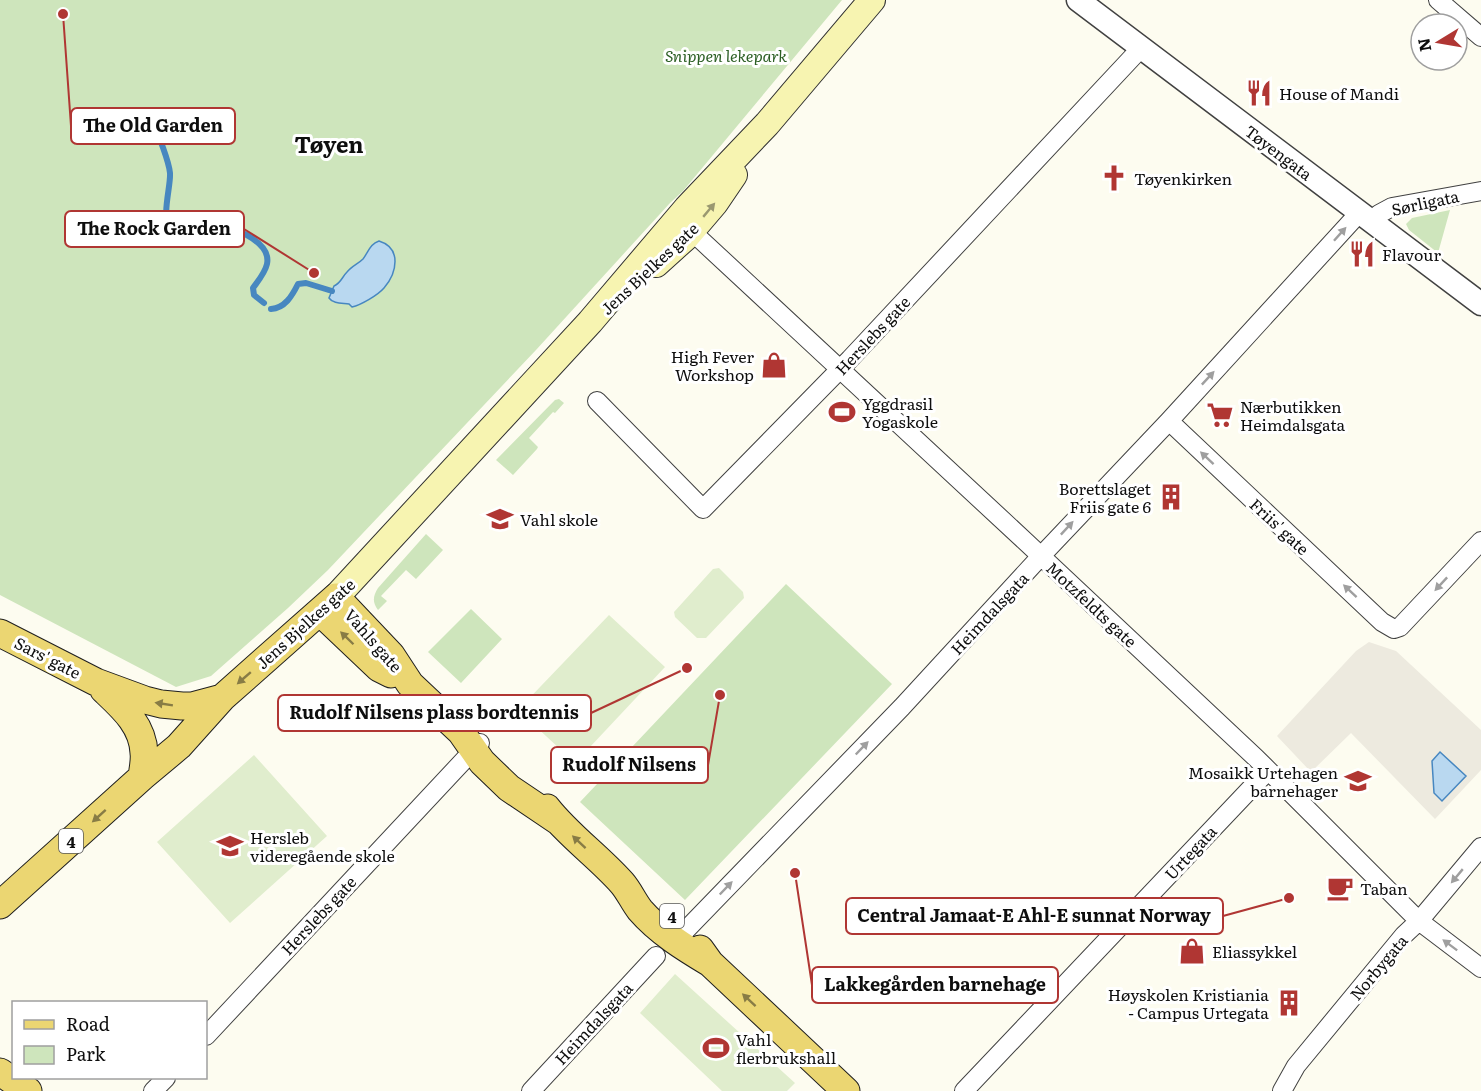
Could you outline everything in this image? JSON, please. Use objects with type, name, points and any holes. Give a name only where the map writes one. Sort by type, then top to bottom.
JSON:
[{"type":"main road","name":"Jens Bjelkes gate","points":[[0,905],[178,746],[222,698],[328,605],[590,322],[686,237],[716,203],[767,124],[872,0]]},
{"type":"main road","name":"Vahls gate","points":[[328,605],[391,655],[410,684],[471,742],[482,762],[509,788],[558,821],[622,884],[640,910],[658,927],[685,948],[710,963]]},
{"type":"main road","name":"Sars' gate","points":[[0,633],[96,682],[145,700],[192,706],[222,698]]},
{"type":"main road","name":"Sars' gate","points":[[96,682],[128,712],[140,733],[144,753],[142,777]]},
{"type":"main road","name":"Vahls gate","points":[[622,884],[654,900],[686,930],[710,963],[846,1091]]},
{"type":"main road","points":[[0,1072],[28,1091]]},
{"type":"street","name":"Tøyengata","points":[[1078,0],[1481,304]]},
{"type":"street","points":[[1442,1],[1481,37]]},
{"type":"street","name":"Herslebs gate","points":[[597,401],[703,509],[840,370],[1141,48]]},
{"type":"street","name":"Sørligata","points":[[1366,217],[1379,214],[1392,207],[1481,191]]},
{"type":"street","name":"Heimdalsgata","points":[[686,930],[902,707],[1041,556],[1366,217]]},
{"type":"street","name":"Motzfeldts gate","points":[[701,240],[1268,771],[1419,921],[1481,968]]},
{"type":"street","name":"Friis' gate","points":[[1169,421],[1382,622],[1394,629],[1400,627],[1481,541]]},
{"type":"street","name":"Herslebs gate","points":[[207,1034],[471,742]]},
{"type":"street","name":"Urtegata","points":[[964,1091],[1268,771]]},
{"type":"street","name":"Norbygata","points":[[1282,1091],[1296,1066],[1404,935],[1419,921],[1481,847]]},
{"type":"street","name":"Heimdalsgata","points":[[531,1091],[656,956]]},
{"type":"street","points":[[153,1091],[164,1079]]},
{"type":"green space","name":"Snippen lekepark","points":[[0,0],[842,0],[683,191],[328,570],[211,676],[176,687],[0,595]]},
{"type":"green space","points":[[1450,210],[1438,253],[1409,230],[1406,224],[1412,218]]},
{"type":"green space","points":[[559,399],[564,403],[529,438],[538,447],[537,449],[513,475],[496,460],[555,400]]},
{"type":"green space","points":[[426,534],[443,550],[416,579],[406,570],[381,596],[387,601],[378,610],[374,599],[378,588]]},
{"type":"green space","points":[[719,568],[743,592],[744,598],[706,638],[697,638],[675,617],[674,612],[713,569]]},
{"type":"green space","points":[[786,584],[892,684],[685,900],[580,802]]},
{"type":"green space","points":[[471,609],[502,639],[461,683],[428,652]]},
{"type":"green space","points":[[609,615],[665,667],[575,763],[518,710]]},
{"type":"green space","points":[[254,755],[327,836],[230,923],[157,842]]},
{"type":"green space","name":"Vahl flerbrukshall","points":[[675,974],[795,1083],[787,1091],[722,1091],[640,1013]]},
{"type":"shaded area","points":[[1369,642],[1396,651],[1481,730],[1481,770],[1435,819],[1351,733],[1311,772],[1277,736],[1356,651]]},
{"type":"water","points":[[379,241],[391,249],[395,262],[392,275],[384,288],[378,294],[352,307],[349,304],[331,300],[329,298],[334,286]]},
{"type":"water","points":[[1440,752],[1466,776],[1442,801],[1434,793],[1432,761]]},
{"type":"waterway","points":[[161,142],[170,173],[166,209],[167,222],[170,227],[176,231],[186,232],[203,224],[216,224],[236,230],[256,241],[267,255],[266,267],[253,288],[254,295],[264,303]]},
{"type":"waterway","points":[[271,309],[284,304],[298,284],[306,283],[332,291]]},
{"type":"place","name":"The Old Garden","points":[[63,14]]},
{"type":"place","name":"House of Mandi","points":[[1259,93]]},
{"type":"place","name":"Tøyenkirken","points":[[1114,178]]},
{"type":"place","name":"Flavour","points":[[1362,254]]},
{"type":"place","name":"The Rock Garden","points":[[314,273]]},
{"type":"place","name":"High Fever Workshop","points":[[774,365]]},
{"type":"place","name":"Yggdrasil Yogaskole","points":[[842,412]]},
{"type":"place","name":"Nærbutikken Heimdalsgata","points":[[1220,415]]},
{"type":"place","name":"Borettslaget Friis gate 6","points":[[1171,497]]},
{"type":"place","name":"Vahl skole","points":[[500,519]]},
{"type":"place","name":"Rudolf Nilsens plass bordtennis","points":[[687,668]]},
{"type":"place","name":"Rudolf Nilsens","points":[[720,695]]},
{"type":"place","name":"Mosaikk Urtehagen barnehager","points":[[1358,781]]},
{"type":"place","name":"Hersleb videregående skole","points":[[230,846]]},
{"type":"place","name":"Lakkegården barnehage","points":[[795,873]]},
{"type":"place","name":"Taban","points":[[1340,888]]},
{"type":"place","name":"Central Jamaat-E Ahl-E sunnat Norway","points":[[1289,898]]},
{"type":"place","name":"Eliassykkel","points":[[1192,951]]},
{"type":"place","name":"Høyskolen Kristiania - Campus Urtegata","points":[[1289,1003]]},
{"type":"place","name":"Vahl flerbrukshall","points":[[716,1048]]},
{"type":"district","name":"Tøyen","points":[[329,143]]}]
